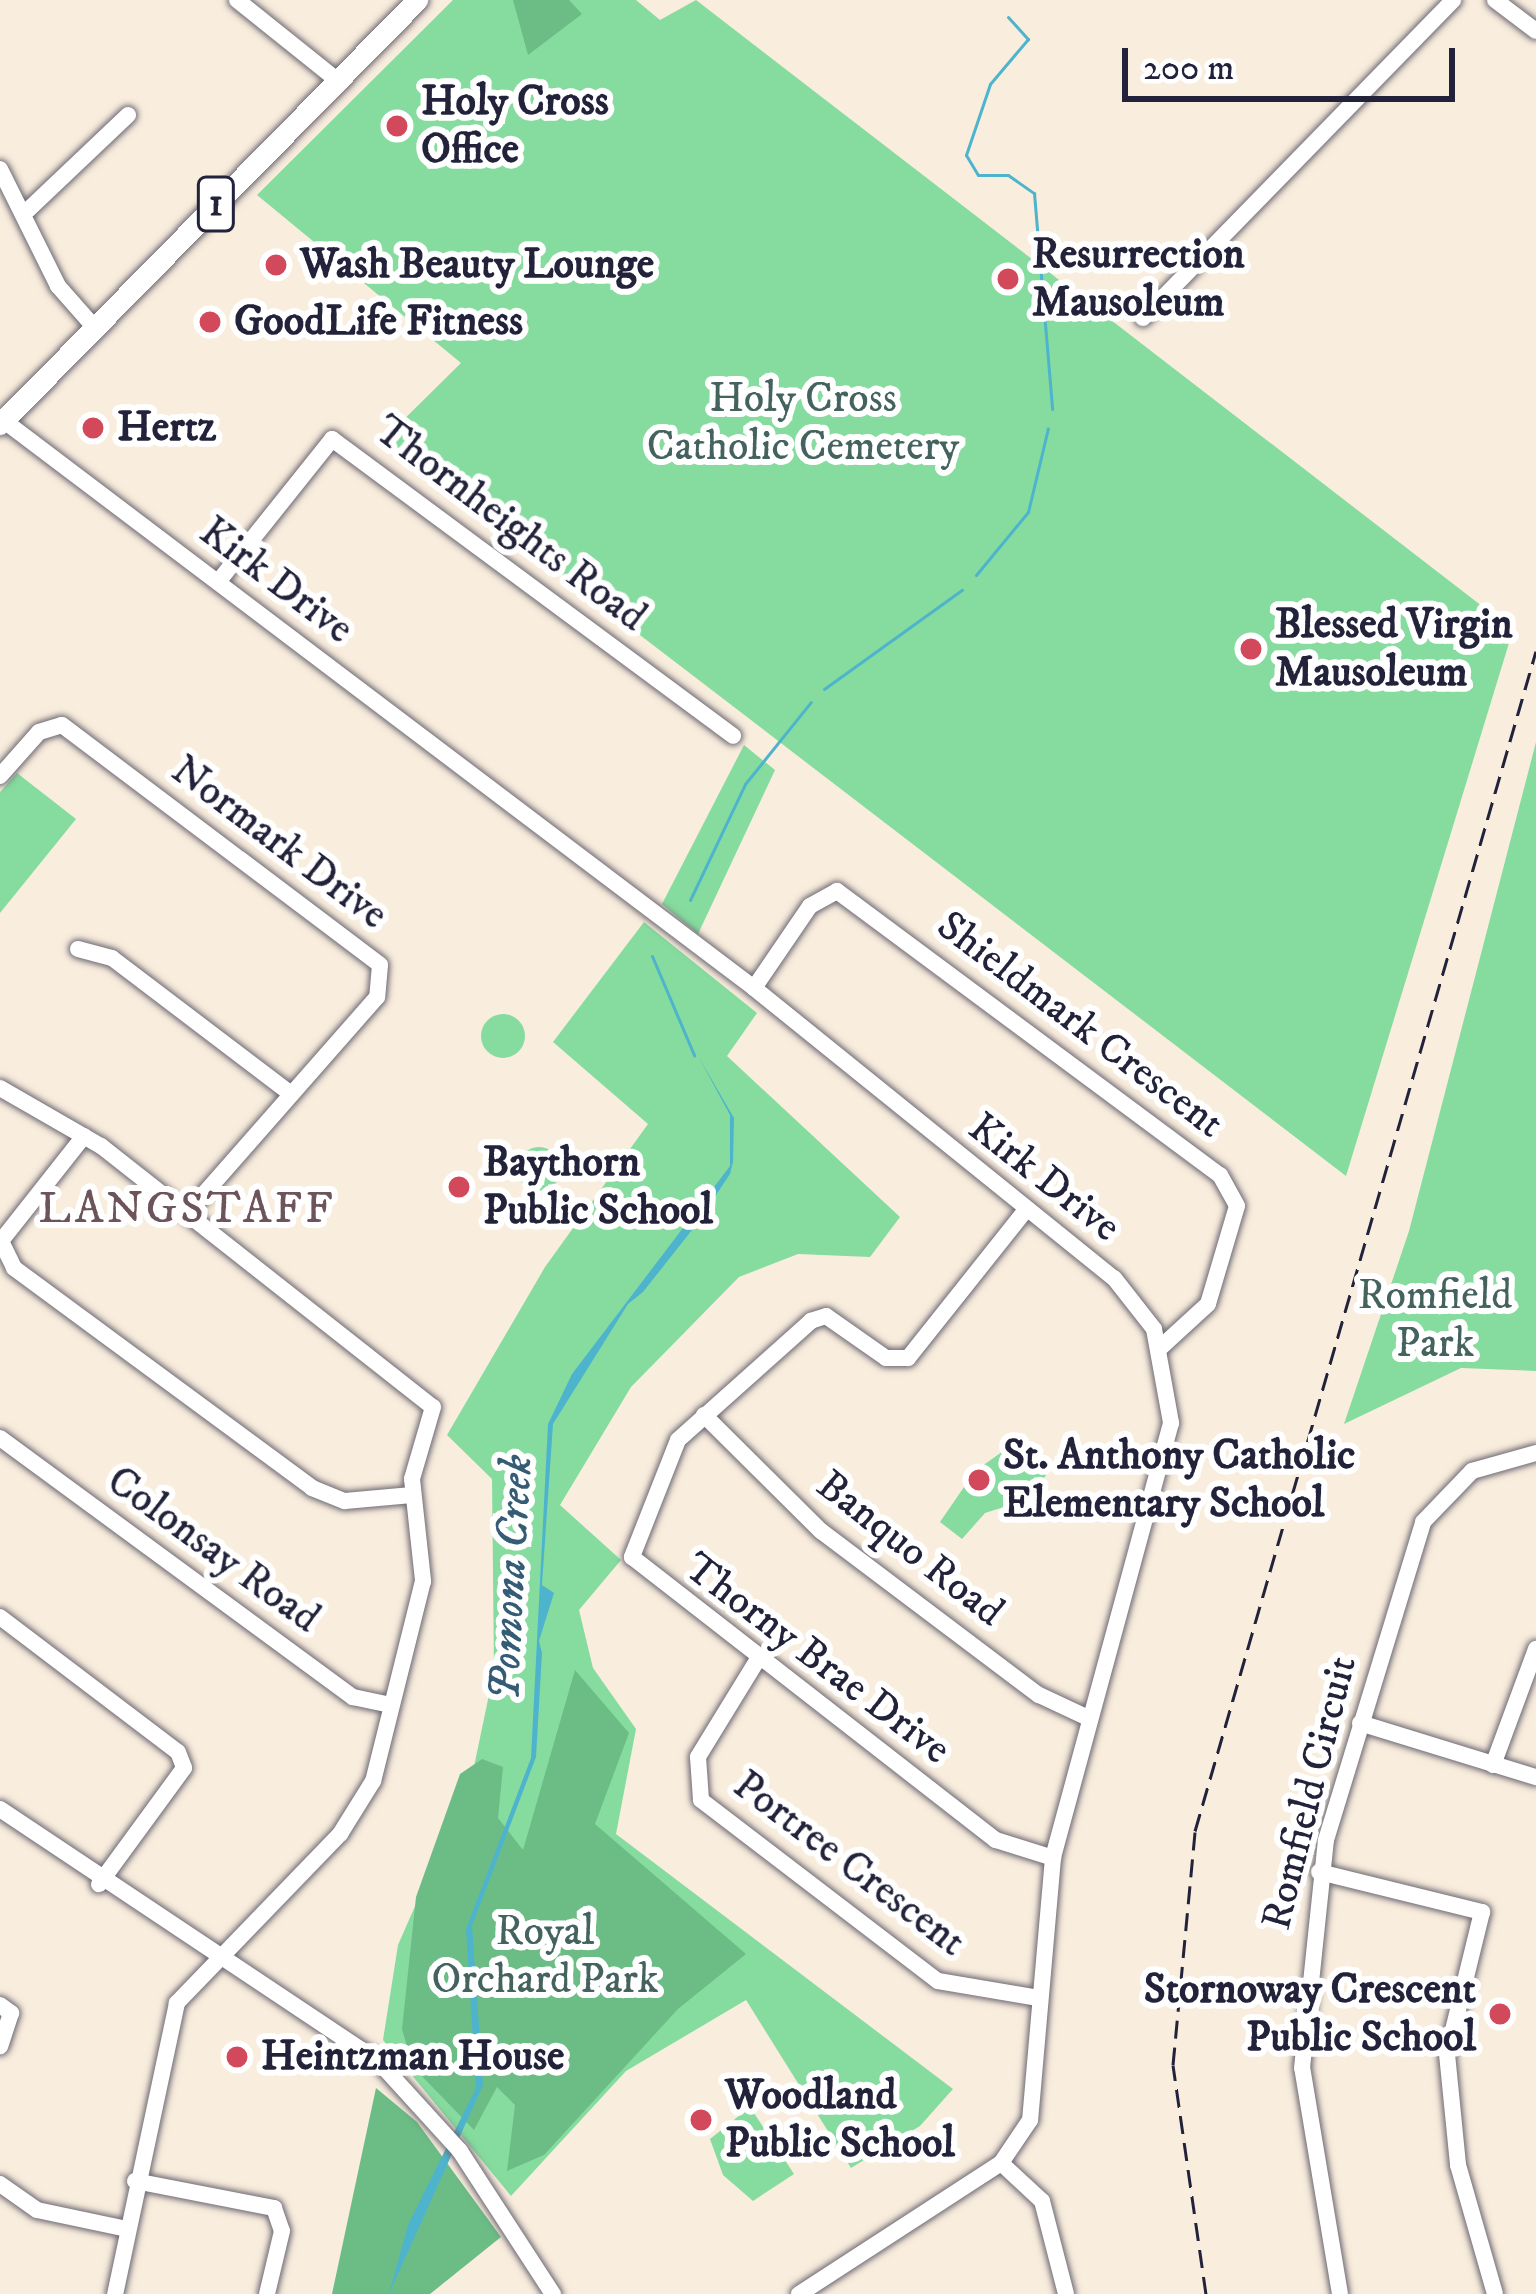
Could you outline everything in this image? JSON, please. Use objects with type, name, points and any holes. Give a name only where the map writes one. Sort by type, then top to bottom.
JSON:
[{"type":"main road","name":"1","points":[[2,422],[417,0]]},
{"type":"street","points":[[237,0],[337,80]]},
{"type":"street","points":[[1143,317],[1453,0]]},
{"type":"street","points":[[1495,0],[1536,31]]},
{"type":"street","points":[[28,210],[128,115]]},
{"type":"street","points":[[0,169],[28,210],[58,286],[94,328]]},
{"type":"street","name":"Kirk Drive","points":[[2,422],[754,988],[1025,1211],[1114,1278],[1161,1347],[1171,1423],[1053,1858],[1039,1998],[1035,2103],[1001,2163],[799,2294]]},
{"type":"street","name":"Thornheights Road","points":[[218,582],[332,440],[733,736]]},
{"type":"street","name":"Normark Drive","points":[[0,776],[39,731],[62,724],[380,965],[376,997],[188,1212]]},
{"type":"street","name":"Shieldmark Crescent","points":[[754,988],[810,906],[837,891],[1220,1175],[1238,1206],[1208,1304],[1161,1347]]},
{"type":"street","points":[[78,949],[112,958],[291,1094]]},
{"type":"street","points":[[0,1088],[84,1136],[431,1398],[412,1495],[422,1581],[391,1705],[352,1818],[218,1959],[166,2027],[115,2294]]},
{"type":"street","points":[[84,1136],[1,1241],[14,1268],[312,1488],[345,1501],[412,1495]]},
{"type":"street","name":"Thorny Brae Drive","points":[[1025,1211],[908,1358],[886,1358],[820,1316],[704,1415],[662,1467],[632,1557],[996,1840],[1053,1858]]},
{"type":"street","name":"Banquo Road","points":[[704,1415],[821,1531],[1039,1695],[1088,1718]]},
{"type":"street","name":"Colonsay Road","points":[[0,1438],[353,1697],[391,1705]]},
{"type":"street","name":"Romfield Circuit","points":[[1340,2294],[1304,2106],[1319,1872],[1423,1522],[1472,1471],[1536,1453]]},
{"type":"street","points":[[0,1617],[178,1752],[184,1768],[99,1884]]},
{"type":"street","points":[[1493,1765],[1536,1649]]},
{"type":"street","name":"Portree Crescent","points":[[758,1659],[698,1757],[701,1800],[938,1981],[1039,1998]]},
{"type":"street","points":[[1360,1723],[1536,1777]]},
{"type":"street","points":[[0,1809],[99,1884],[403,2086],[460,2151],[553,2294]]},
{"type":"street","points":[[1319,1872],[1482,1912],[1447,2054],[1458,2165],[1495,2294]]},
{"type":"street","points":[[0,2005],[10,2013],[0,2046]]},
{"type":"street","points":[[1001,2163],[1042,2201],[1066,2294]]},
{"type":"street","points":[[135,2181],[274,2208],[282,2231],[267,2294]]},
{"type":"street","points":[[0,2184],[58,2218],[128,2229]]},
{"type":"green space","name":"Holy Cross Catholic Cemetery","points":[[453,0],[636,0],[660,20],[696,0],[1513,630],[1346,1176],[384,439],[461,363],[257,195]]},
{"type":"green space","points":[[513,0],[569,0],[582,14],[528,55]]},
{"type":"green space","name":"Romfield Park","points":[[1536,742],[1536,1371],[1461,1368],[1344,1424],[1409,1231]]},
{"type":"green space","points":[[744,745],[775,770],[698,934],[662,904]]},
{"type":"green space","points":[[17,773],[76,819],[0,913],[0,792]]},
{"type":"green space","name":"Royal Orchard Park","points":[[644,922],[757,1013],[727,1056],[900,1217],[870,1257],[798,1254],[739,1277],[631,1387],[560,1505],[621,1560],[579,1610],[593,1668],[636,1729],[616,1834],[953,2089],[920,2126],[851,2168],[746,2000],[626,2071],[511,2196],[383,2040],[398,1945],[472,1776],[494,1671],[492,1479],[447,1435],[545,1267],[648,1124],[553,1042]]},
{"type":"green space","points":[[503,1014],[519,1020],[525,1036],[519,1052],[503,1058],[487,1052],[481,1036],[487,1020]]},
{"type":"green space","points":[[539,1147],[554,1154],[561,1169],[554,1184],[539,1191],[524,1184],[517,1169],[524,1154]]},
{"type":"green space","points":[[1016,1442],[1056,1463],[1026,1500],[985,1513],[962,1539],[940,1522],[975,1471]]},
{"type":"green space","points":[[575,1670],[629,1733],[595,1824],[746,1954],[678,2009],[544,2155],[507,2171],[515,2105],[497,2087],[474,2130],[413,2067],[402,2029],[416,1897],[460,1774],[482,1759],[503,1767],[498,1818],[523,1850]]},
{"type":"green space","points":[[376,2088],[417,2122],[501,2237],[430,2294],[332,2294]]},
{"type":"green space","points":[[750,2107],[794,2174],[753,2201],[723,2175],[710,2139]]},
{"type":"water","points":[[698,1056],[734,1118],[733,1162],[696,1225],[628,1304],[553,1424],[542,1585],[554,1593],[539,1641],[536,1757],[472,1926],[483,2085],[389,2294],[408,2225],[476,2088],[466,1929],[531,1758],[548,1424],[572,1374],[730,1166],[730,1115]]},
{"type":"waterway","name":"Pomona Creek","points":[[1008,17],[1028,39],[990,84],[966,155],[978,175],[1008,175],[1034,193],[1052,409]]},
{"type":"waterway","name":"Pomona Creek","points":[[976,575],[1028,512],[1048,428]]},
{"type":"waterway","name":"Pomona Creek","points":[[824,689],[962,590]]},
{"type":"waterway","name":"Pomona Creek","points":[[690,900],[745,784],[811,702]]},
{"type":"waterway","points":[[652,956],[694,1055]]},
{"type":"railway","points":[[1206,2294],[1173,2065],[1195,1831],[1536,651]]},
{"type":"place","name":"Holy Cross Office","points":[[397,126]]},
{"type":"place","name":"Wash Beauty Lounge","points":[[276,265]]},
{"type":"place","name":"Resurrection Mausoleum","points":[[1008,279]]},
{"type":"place","name":"GoodLife Fitness","points":[[210,322]]},
{"type":"place","name":"Hertz","points":[[93,428]]},
{"type":"place","name":"Blessed Virgin Mausoleum","points":[[1251,649]]},
{"type":"place","name":"Baythorn Public School","points":[[459,1187]]},
{"type":"place","name":"St. Anthony Catholic Elementary School","points":[[979,1480]]},
{"type":"place","name":"Stornoway Crescent Public School","points":[[1500,2014]]},
{"type":"place","name":"Heintzman House","points":[[237,2057]]},
{"type":"place","name":"Woodland Public School","points":[[701,2120]]},
{"type":"district","name":"LANGSTAFF","points":[[187,1210]]}]
